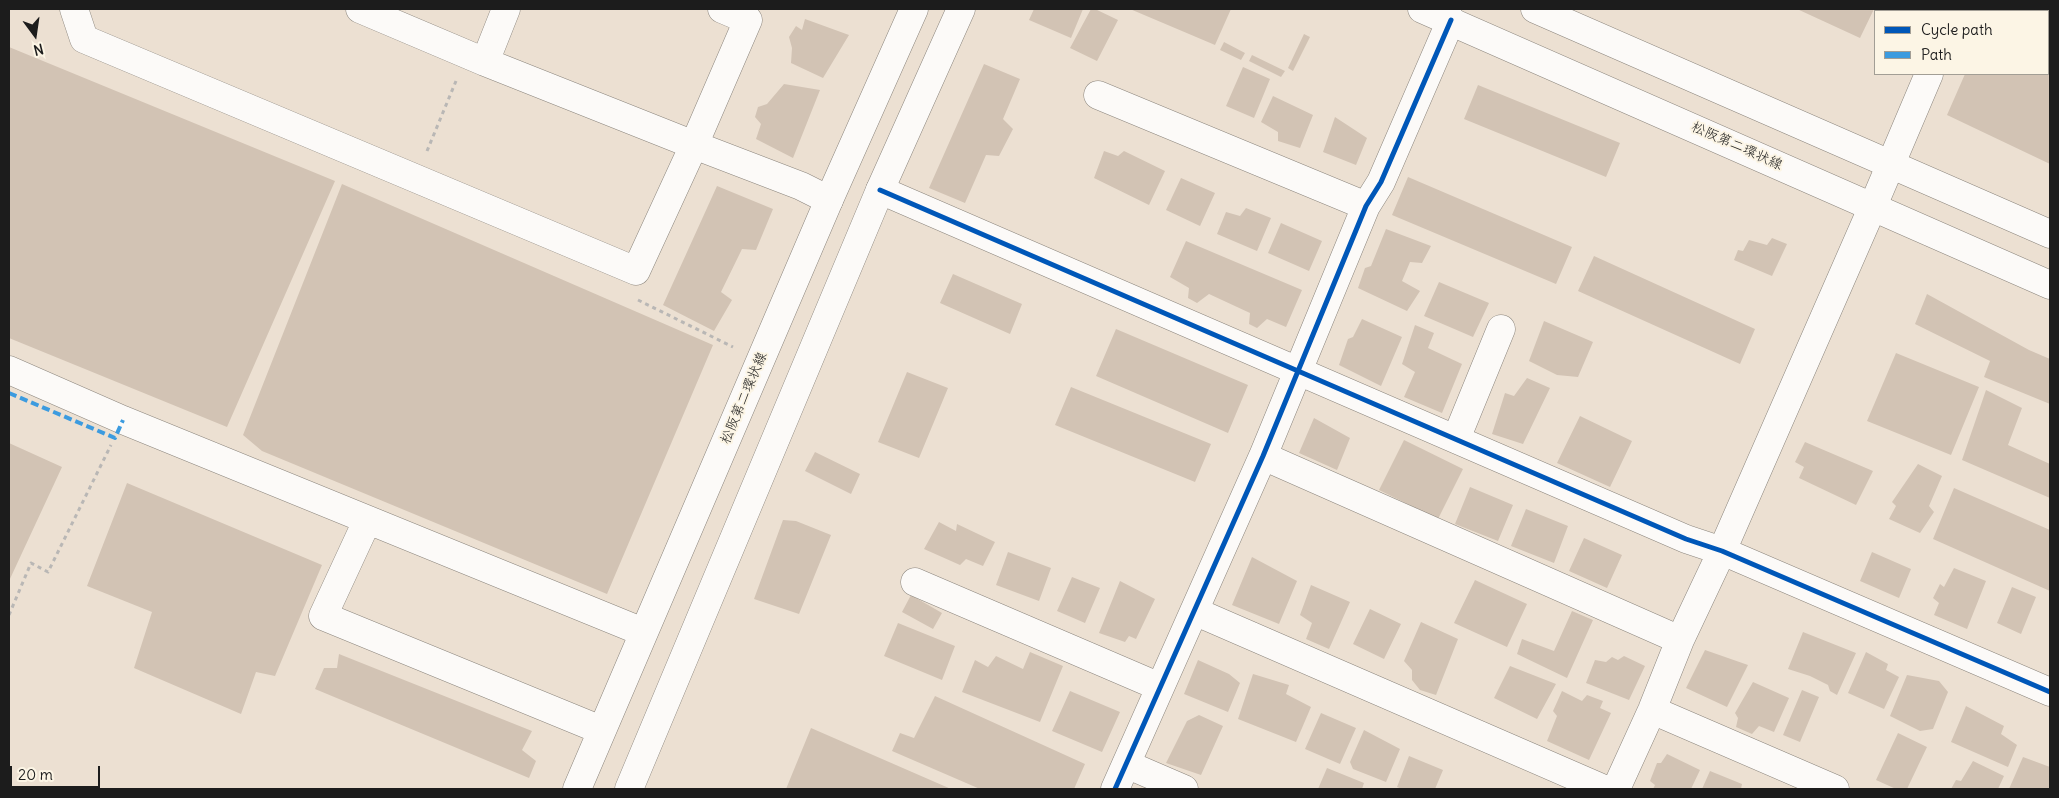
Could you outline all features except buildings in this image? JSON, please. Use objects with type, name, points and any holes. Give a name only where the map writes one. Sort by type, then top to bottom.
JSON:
[{"type":"street","points":[[74,9],[84,39],[636,271],[694,145],[748,20],[722,9]]},
{"type":"street","points":[[360,9],[485,62],[802,186],[829,200]]},
{"type":"street","points":[[485,62],[506,9]]},
{"type":"street","name":"松阪第二環状線","points":[[577,789],[829,200],[914,9]]},
{"type":"street","points":[[629,789],[880,190],[961,9]]},
{"type":"street","name":"松阪第二環状線","points":[[1422,9],[2050,285]]},
{"type":"street","points":[[1535,9],[2050,234]]},
{"type":"street","points":[[1115,789],[1263,456],[1366,206],[1381,182],[1450,20]]},
{"type":"street","points":[[1616,789],[1652,710],[1680,640],[1722,550],[1891,165],[1929,75]]},
{"type":"street","points":[[1098,94],[1366,206]]},
{"type":"street","points":[[880,190],[1686,539],[1722,550],[2050,692]]},
{"type":"street","points":[[1456,439],[1501,329]]},
{"type":"street","points":[[9,370],[123,420],[367,521],[643,632]]},
{"type":"street","points":[[1263,456],[1680,640]]},
{"type":"street","points":[[367,521],[323,616],[601,730]]},
{"type":"street","points":[[915,582],[1160,687]]},
{"type":"street","points":[[1194,611],[1604,789]]},
{"type":"street","points":[[1652,710],[1835,789]]},
{"type":"street","points":[[1126,764],[1184,789]]},
{"type":"path","points":[[426,154],[459,73]]},
{"type":"path","points":[[9,615],[31,563],[48,572],[115,438]]},
{"type":"marked path","points":[[9,393],[115,438],[123,420]]},
{"type":"cycle path","points":[[1115,789],[1263,456],[1366,206],[1381,182],[1451,20]]},
{"type":"cycle path","points":[[880,190],[1686,539],[1722,551],[2050,692]]}]
